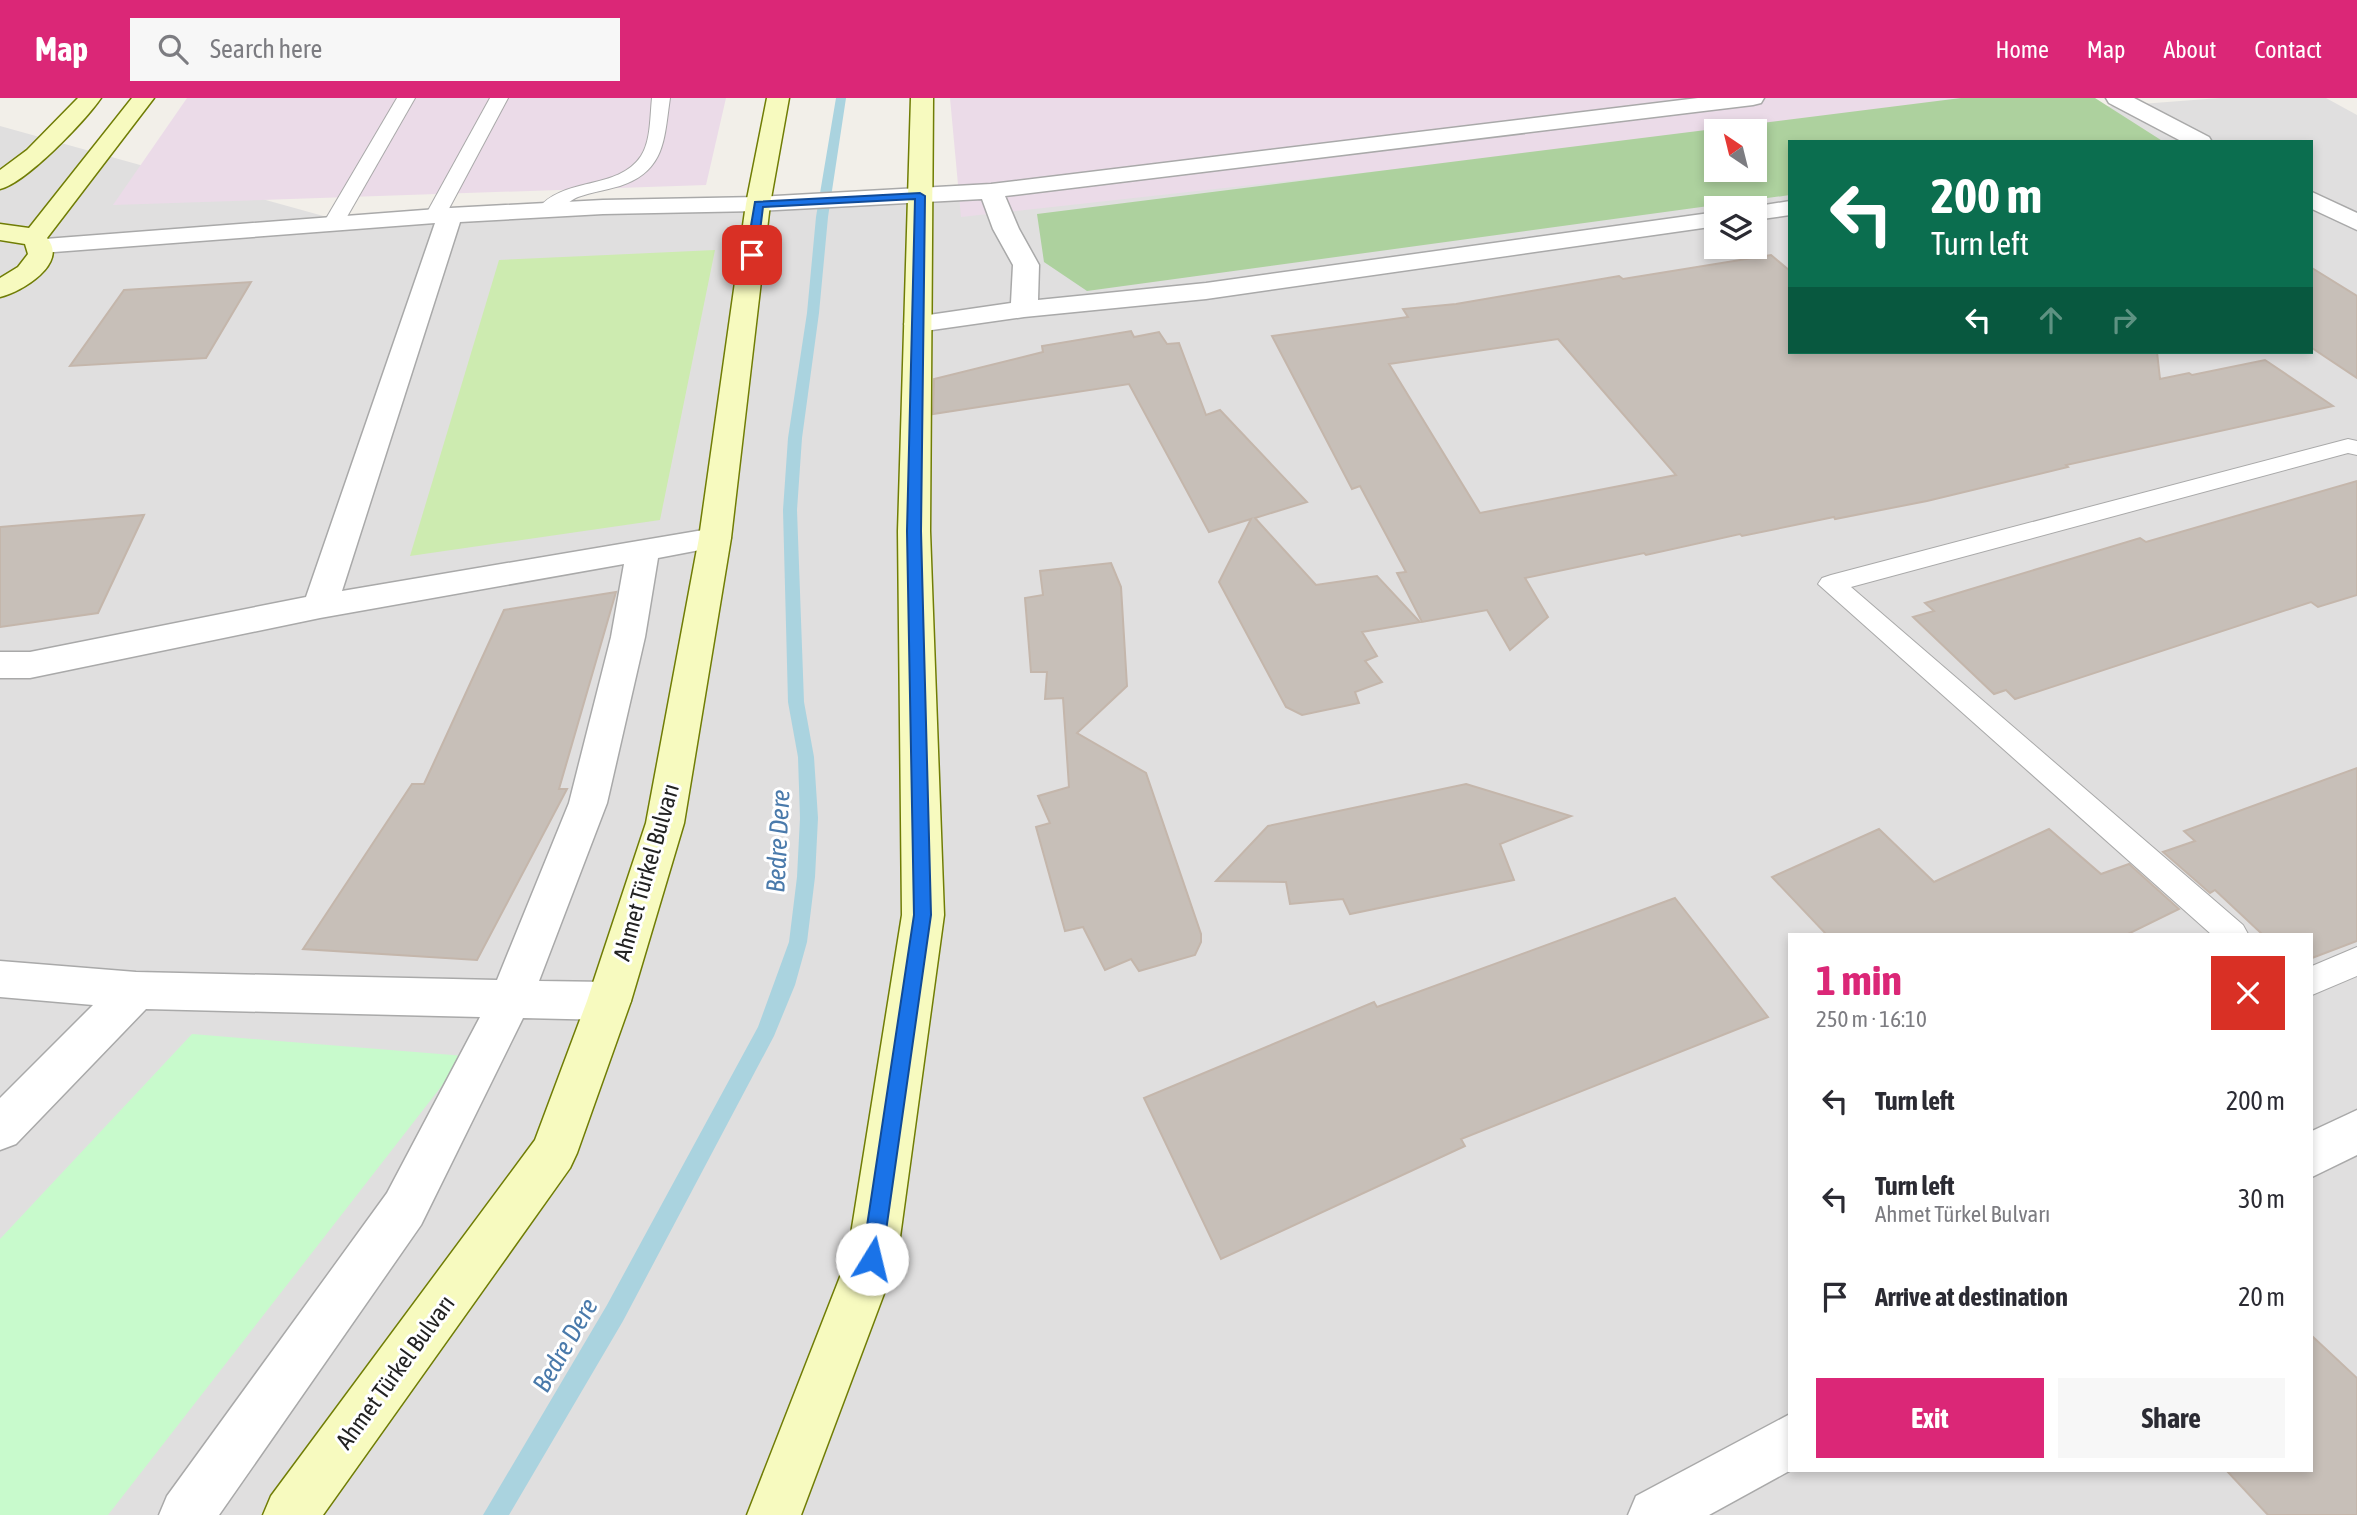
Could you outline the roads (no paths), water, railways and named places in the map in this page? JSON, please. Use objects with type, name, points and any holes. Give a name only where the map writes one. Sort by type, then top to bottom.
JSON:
[{"type":"street","points":[[0,182],[35,155],[90,98]]},
{"type":"street","points":[[38,241],[143,98]]},
{"type":"street","name":"Ahmet Türkel Bulvarı","points":[[290,1515],[554,1153],[609,1001],[665,823],[773,203],[778,98]]},
{"type":"street","points":[[774,1515],[872,1259],[923,915],[914,531],[922,98]]},
{"type":"street","points":[[0,232],[38,241],[547,210],[773,203],[991,191],[1753,98]]},
{"type":"street","points":[[2117,98],[2197,140]]},
{"type":"street","points":[[991,191],[1006,229],[1026,265],[1024,309]]},
{"type":"street","points":[[2313,200],[2357,223]]},
{"type":"street","points":[[1767,211],[1788,208]]},
{"type":"street","points":[[320,606],[443,216]]},
{"type":"street","points":[[918,324],[1024,309],[1206,291],[1704,221]]},
{"type":"street","points":[[1,289],[35,265],[42,255],[38,241]]},
{"type":"street","points":[[0,694],[15,665],[320,606],[715,538]]},
{"type":"street","points":[[186,1515],[404,1209],[511,999],[588,803],[628,637],[643,550]]},
{"type":"street","points":[[0,979],[136,990],[609,1001]]},
{"type":"street","points":[[0,1129],[136,990]]},
{"type":"street","points":[[2313,1155],[2357,1131]]},
{"type":"street","points":[[1655,1515],[1788,1442]]},
{"type":"lane","points":[[334,222],[406,98]]},
{"type":"lane","points":[[443,216],[499,98]]},
{"type":"lane","points":[[547,210],[555,200],[621,178],[643,165],[651,152],[661,98]]},
{"type":"lane","points":[[2231,933],[1831,584],[2348,446],[2357,448]]},
{"type":"lane","points":[[2313,981],[2357,961]]},
{"type":"waterway","name":"Bedre Dere","points":[[495,1515],[615,1313],[767,1030],[798,942],[806,877],[809,818],[806,757],[796,702],[790,510],[795,438],[813,313],[822,217],[841,98]]}]
